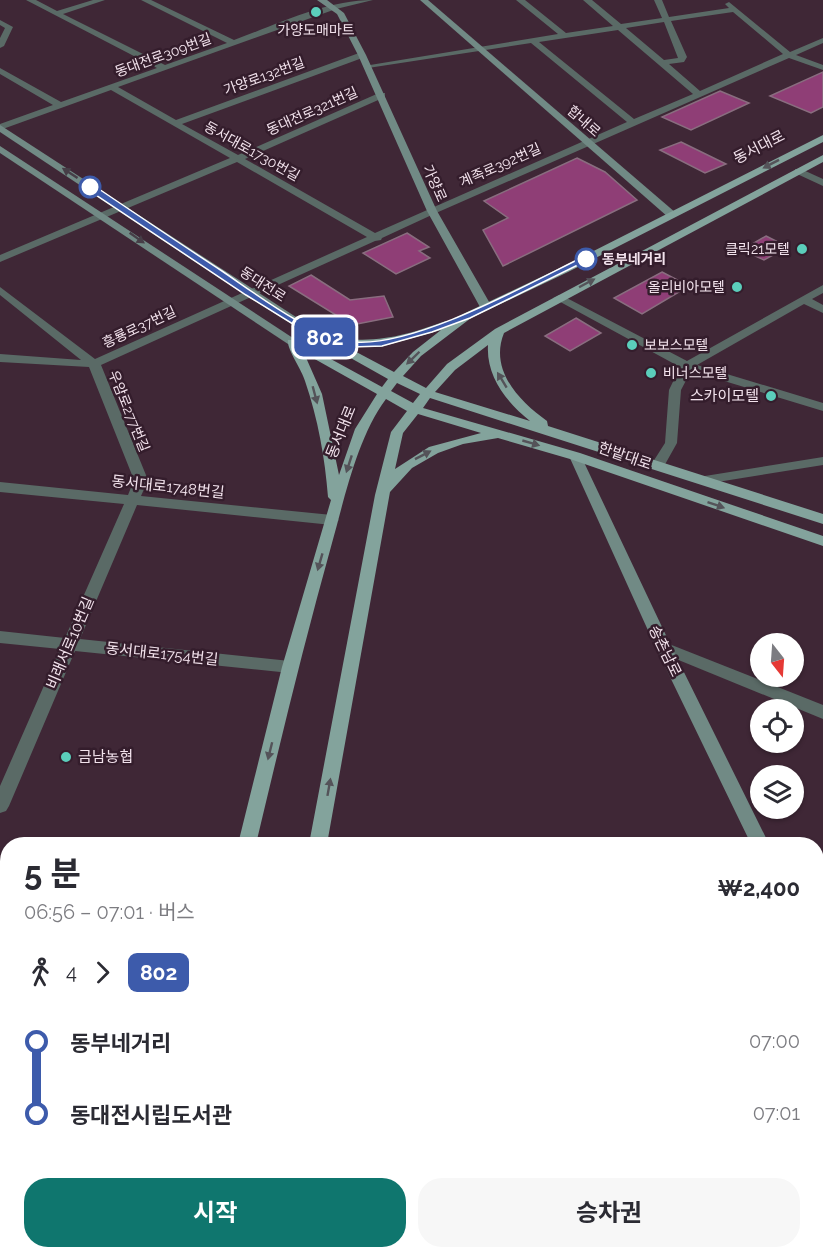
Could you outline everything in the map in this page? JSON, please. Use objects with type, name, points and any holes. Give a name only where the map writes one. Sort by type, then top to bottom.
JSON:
[{"type":"main road","name":"동서대로","points":[[249,837],[290,667],[334,513],[361,429],[395,378],[417,354],[467,316],[823,138]]},
{"type":"main road","points":[[319,837],[382,495],[398,432],[414,409],[444,373],[499,331],[823,158]]},
{"type":"main road","points":[[312,332],[344,343],[367,345],[398,340],[467,316]]},
{"type":"main road","points":[[499,331],[492,351],[500,378],[526,411],[559,433]]},
{"type":"main road","name":"동대전로","points":[[312,332],[427,393]]},
{"type":"main road","points":[[292,342],[414,409]]},
{"type":"main road","points":[[292,342],[308,371],[324,427],[334,478],[334,513]]},
{"type":"main road","name":"한밭대로","points":[[427,393],[559,433],[823,519]]},
{"type":"main road","name":"한밭대로","points":[[414,409],[575,456],[823,542]]},
{"type":"main road","points":[[382,495],[399,472],[428,452],[462,441],[504,435]]},
{"type":"street","points":[[30,0],[164,68]]},
{"type":"street","points":[[57,13],[101,0]]},
{"type":"street","points":[[145,0],[234,43]]},
{"type":"street","points":[[321,0],[334,7]]},
{"type":"street","name":"동대전로309번길","points":[[0,128],[334,7],[369,0]]},
{"type":"street","name":"합내로","points":[[424,0],[672,215]]},
{"type":"street","points":[[520,0],[564,35]]},
{"type":"street","points":[[586,0],[699,94]]},
{"type":"street","points":[[658,0],[683,57],[681,60],[662,63]]},
{"type":"street","points":[[724,0],[789,55],[823,68]]},
{"type":"street","name":"가양로","points":[[334,7],[382,95],[432,211],[486,307]]},
{"type":"street","points":[[368,66],[735,9]]},
{"type":"street","points":[[0,22],[9,27],[0,46]]},
{"type":"street","points":[[532,40],[633,123]]},
{"type":"street","name":"계족로392번길","points":[[249,293],[823,40]]},
{"type":"street","name":"가양로132번길","points":[[176,123],[362,55]]},
{"type":"street","points":[[0,70],[61,106]]},
{"type":"street","name":"동서대로1730번길","points":[[113,88],[377,238]]},
{"type":"street","name":"동대전로321번길","points":[[120,207],[382,95]]},
{"type":"street","name":"동대전로","points":[[0,128],[249,293],[312,332]]},
{"type":"street","points":[[0,149],[102,214],[228,302],[292,342]]},
{"type":"street","points":[[798,171],[823,183]]},
{"type":"street","points":[[0,259],[120,207]]},
{"type":"street","points":[[658,465],[671,443],[675,390],[687,366],[823,288]]},
{"type":"street","name":"우암로277번길","points":[[0,290],[94,364],[141,480]]},
{"type":"street","name":"흥룡로37번길","points":[[0,358],[94,364],[249,293]]},
{"type":"street","points":[[559,298],[687,366],[819,403]]},
{"type":"street","points":[[804,299],[823,310]]},
{"type":"street","name":"송촌남로","points":[[575,456],[663,648],[757,837]]},
{"type":"street","name":"한밭대로","points":[[705,480],[823,461]]},
{"type":"street","name":"비래서로10번길","points":[[0,806],[141,480]]},
{"type":"street","name":"동서대로1748번길","points":[[0,487],[132,500],[334,513]]},
{"type":"street","name":"동서대로1754번길","points":[[0,637],[290,667]]},
{"type":"street","name":"동서대로1754번길","points":[[0,648],[34,640]]},
{"type":"street","points":[[663,648],[823,712]]},
{"type":"building","points":[[823,72],[823,107],[811,113],[770,96]]},
{"type":"building","points":[[720,91],[749,103],[691,130],[662,117]]},
{"type":"building","points":[[681,142],[726,164],[705,173],[660,150]]},
{"type":"building","points":[[577,158],[605,172],[637,200],[503,266],[483,230],[508,218],[484,201]]},
{"type":"building","points":[[407,233],[429,247],[419,251],[430,258],[396,274],[363,253]]},
{"type":"building","points":[[766,236],[788,247],[764,260],[742,250]]},
{"type":"building","points":[[662,272],[689,286],[642,314],[614,298]]},
{"type":"building","points":[[311,275],[350,300],[384,296],[393,317],[352,325],[289,286]]},
{"type":"building","points":[[576,318],[601,333],[570,351],[545,336]]},
{"type":"bus line","name":"802","points":[[90,187],[312,332],[352,345],[398,340],[429,330],[467,316],[586,259]]},
{"type":"place","name":"가양도매마트","points":[[316,12]]},
{"type":"place","name":"클릭21모텔","points":[[802,249]]},
{"type":"place","name":"동부네거리","points":[[586,259]]},
{"type":"place","name":"올리비아모텔","points":[[737,287]]},
{"type":"place","name":"보보스모텔","points":[[632,345]]},
{"type":"place","name":"비너스모텔","points":[[651,373]]},
{"type":"place","name":"스카이모텔","points":[[771,396]]},
{"type":"place","name":"금남농협","points":[[66,757]]}]
